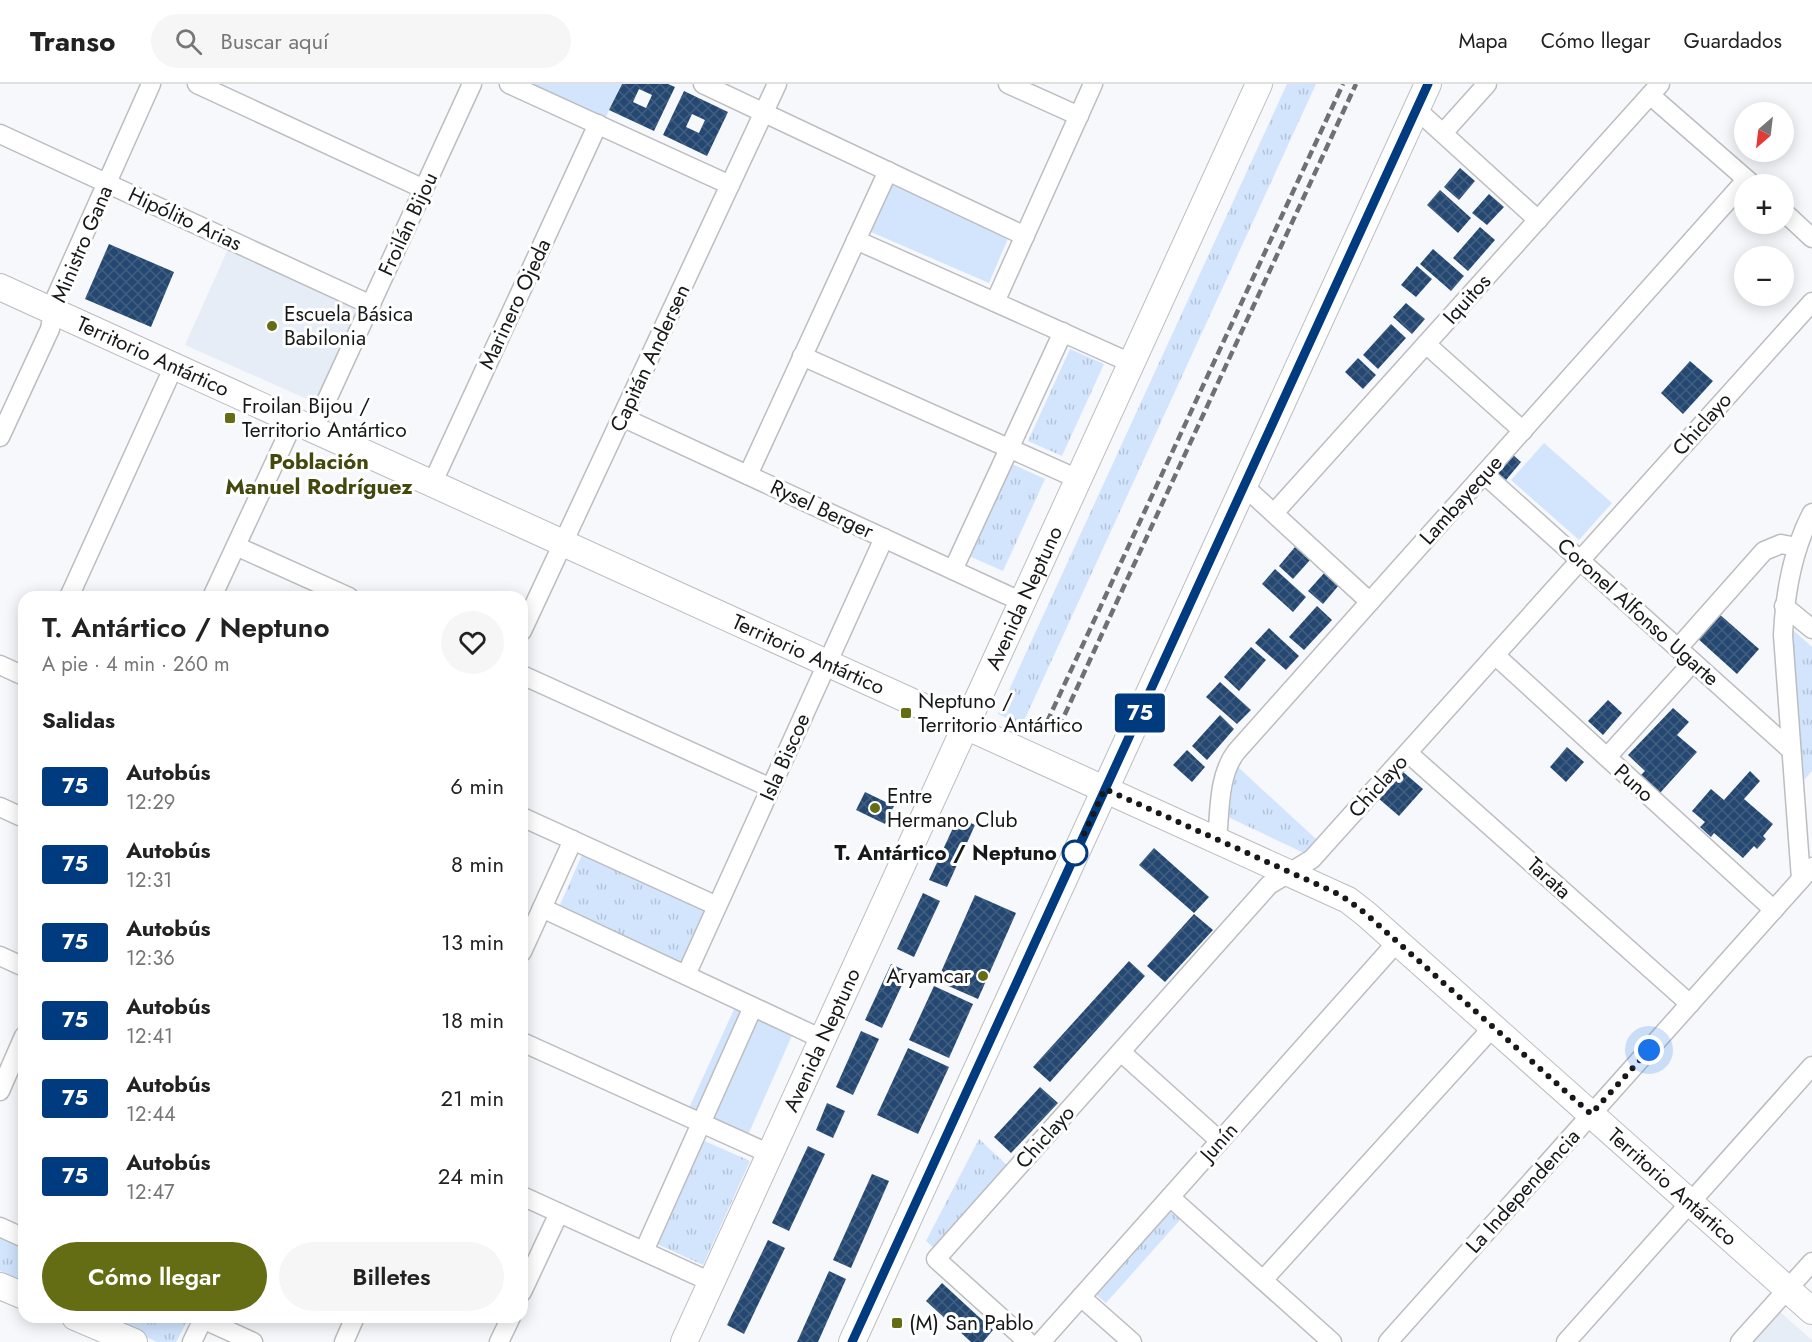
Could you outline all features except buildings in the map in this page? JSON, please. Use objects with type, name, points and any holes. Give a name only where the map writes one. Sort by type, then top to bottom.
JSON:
[{"type":"main road","name":"Avenida Neptuno","points":[[684,1342],[1259,84]]},
{"type":"main road","points":[[852,1342],[1428,84]]},
{"type":"main road","name":"Territorio Antártico","points":[[0,287],[1348,900],[1812,1311]]},
{"type":"main road","points":[[0,1286],[18,1294]]},
{"type":"main road","points":[[89,1323],[135,1342]]},
{"type":"street","name":"Ministro Gana","points":[[0,437],[50,329],[56,297],[151,84]]},
{"type":"street","points":[[197,84],[424,189]]},
{"type":"street","name":"Froilán Bijou","points":[[216,591],[236,546],[371,305],[472,84]]},
{"type":"street","points":[[509,84],[730,185]]},
{"type":"street","points":[[703,84],[1025,236]]},
{"type":"street","name":"Capitán Andersen","points":[[528,618],[777,84]]},
{"type":"street","points":[[1008,84],[1079,116]]},
{"type":"street","points":[[995,302],[1093,84]]},
{"type":"street","points":[[1443,133],[1488,84]]},
{"type":"street","points":[[1655,89],[1741,174]]},
{"type":"street","name":"Iquitos","points":[[1274,513],[1655,89]]},
{"type":"street","points":[[1416,109],[1538,220]]},
{"type":"street","name":"Marinero Ojeda","points":[[432,484],[598,124]]},
{"type":"street","name":"Hipólito Arias","points":[[0,134],[371,305]]},
{"type":"street","points":[[748,475],[888,171]]},
{"type":"street","name":"Lambayeque","points":[[1217,840],[1224,776],[1232,758],[1522,431],[1734,198]]},
{"type":"street","points":[[1794,221],[1812,238]]},
{"type":"street","points":[[856,240],[1131,363]]},
{"type":"street","name":"Chiclayo","points":[[1028,1342],[936,1259],[1269,885],[1312,859],[1812,302]]},
{"type":"street","points":[[953,570],[1063,332]]},
{"type":"street","points":[[1426,344],[1522,431]]},
{"type":"street","points":[[802,356],[1078,479]]},
{"type":"street","points":[[72,591],[174,366]]},
{"type":"street","name":"Rysel Berger","points":[[622,417],[1022,602]]},
{"type":"street","name":"Coronel Alfonso Ugarte","points":[[1484,474],[1791,750]]},
{"type":"street","points":[[1244,486],[1370,602]]},
{"type":"street","name":"La Independencia","points":[[1388,1342],[1807,873],[1796,821],[1783,659],[1784,606],[1797,547],[1812,513]]},
{"type":"street","name":"Isla Biscoe","points":[[686,975],[884,538]]},
{"type":"street","points":[[1678,648],[1764,551],[1781,544],[1797,547]]},
{"type":"street","points":[[236,546],[336,591]]},
{"type":"street","points":[[1784,606],[1812,629]]},
{"type":"street","name":"Puno","points":[[1495,655],[1774,910]]},
{"type":"street","points":[[1607,757],[1693,662]]},
{"type":"street","points":[[0,664],[18,673]]},
{"type":"street","points":[[528,678],[771,788]]},
{"type":"street","name":"Tarata","points":[[1408,753],[1690,1004]]},
{"type":"street","points":[[0,807],[18,815]]},
{"type":"street","points":[[528,820],[717,906]]},
{"type":"street","points":[[1796,821],[1812,835]]},
{"type":"street","points":[[528,939],[573,840]]},
{"type":"street","points":[[542,908],[822,1039]]},
{"type":"street","name":"Junín","points":[[1041,1342],[1397,942]]},
{"type":"street","points":[[0,956],[18,964]]},
{"type":"street","points":[[644,1251],[753,1007]]},
{"type":"street","points":[[1263,1280],[1493,1027]]},
{"type":"street","points":[[528,1045],[770,1154]]},
{"type":"street","points":[[0,1091],[18,1050]]},
{"type":"street","points":[[1120,1052],[1220,1141]]},
{"type":"street","points":[[1566,1342],[1812,1066]]},
{"type":"street","points":[[1170,1197],[1332,1342]]},
{"type":"street","points":[[528,1199],[711,1282]]},
{"type":"street","points":[[528,1279],[559,1213]]},
{"type":"street","points":[[0,1227],[18,1235]]},
{"type":"street","points":[[1740,1342],[1812,1262]]},
{"type":"street","points":[[1081,1297],[1132,1342]]},
{"type":"street","points":[[192,1342],[200,1323]]},
{"type":"street","points":[[213,1323],[253,1342]]},
{"type":"street","points":[[344,1342],[353,1323]]},
{"type":"street","points":[[499,1342],[508,1323]]},
{"type":"shaded area","name":"Escuela Básica Babilonia","points":[[228,249],[359,307],[316,403],[185,345]]},
{"type":"shaded area","points":[[1779,1311],[1812,1340],[1812,1342],[1752,1342]]},
{"type":"green space","points":[[530,84],[621,84],[605,119]]},
{"type":"green space","points":[[1287,84],[1316,84],[1022,725],[998,714]]},
{"type":"green space","points":[[892,185],[1009,236],[989,283],[871,232]]},
{"type":"green space","points":[[1070,349],[1104,364],[1062,456],[1028,441]]},
{"type":"green space","points":[[1544,443],[1612,503],[1579,540],[1511,480]]},
{"type":"green space","points":[[1010,463],[1045,479],[1003,571],[969,556]]},
{"type":"green space","points":[[1792,629],[1812,647],[1812,771],[1802,782]]},
{"type":"green space","points":[[1238,767],[1316,839],[1304,853],[1228,817],[1235,772]]},
{"type":"green space","points":[[582,855],[708,912],[682,964],[559,907]]},
{"type":"green space","points":[[736,1005],[794,1031],[748,1135],[689,1108]]},
{"type":"green space","points":[[691,1135],[750,1161],[703,1265],[644,1238]]},
{"type":"green space","points":[[979,1139],[1009,1167],[934,1248],[926,1241]]},
{"type":"green space","points":[[1166,1208],[1180,1220],[1106,1303],[1092,1291]]},
{"type":"green space","points":[[0,1234],[18,1242],[18,1279],[0,1271]]},
{"type":"green space","points":[[115,1323],[186,1323],[176,1342],[157,1342]]},
{"type":"railway","points":[[1047,722],[1343,84]]},
{"type":"railway","points":[[1059,727],[1356,84]]},
{"type":"bus line","name":"75","points":[[852,1342],[1428,84]]},
{"type":"place","name":"Escuela Básica Babilonia","points":[[272,326]]},
{"type":"place","name":"Froilan Bijou / Territorio Antártico","points":[[230,418]]},
{"type":"place","name":"Neptuno / Territorio Antártico","points":[[906,713]]},
{"type":"place","name":"Entre Hermano Club","points":[[875,808]]},
{"type":"place","name":"T. Antártico / Neptuno","points":[[1075,853]]},
{"type":"place","name":"Aryamcar","points":[[983,976]]},
{"type":"place","name":"(M) San Pablo","points":[[897,1323]]},
{"type":"district","name":"Población Manuel Rodríguez","points":[[319,474]]},
{"type":"route","points":[[1075,853],[1105,789],[1334,892],[1366,914],[1591,1114],[1649,1050]]}]
